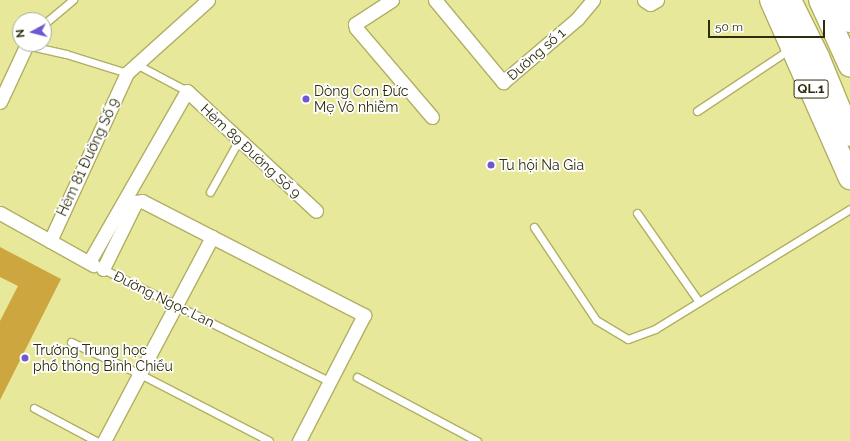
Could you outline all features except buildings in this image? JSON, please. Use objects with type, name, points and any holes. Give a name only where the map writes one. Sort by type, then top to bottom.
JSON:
[{"type":"highway","name":"QL.1","points":[[771,0],[850,178]]},
{"type":"highway","name":"QL.1","points":[[790,0],[818,56],[850,135]]},
{"type":"highway","points":[[820,0],[850,66]]},
{"type":"highway","points":[[840,0],[850,21]]},
{"type":"street","points":[[132,68],[208,0]]},
{"type":"street","points":[[392,0],[356,24],[356,28],[432,117]]},
{"type":"street","name":"Đường số 1","points":[[435,0],[503,82],[577,19],[592,0]]},
{"type":"street","points":[[644,0],[650,4],[657,0]]},
{"type":"street","points":[[0,102],[23,52]]},
{"type":"street","name":"Hẻm 81 Đường Số 9","points":[[50,241],[132,68]]},
{"type":"street","points":[[95,266],[187,91]]},
{"type":"street","name":"Hẻm 89 Đường Số 9","points":[[187,91],[316,211]]},
{"type":"street","points":[[95,266],[139,201],[364,315],[299,441]]},
{"type":"street","name":"Đường Ngọc Lan","points":[[0,213],[95,266]]},
{"type":"street","points":[[104,441],[212,237]]},
{"type":"lane","points":[[52,17],[73,0]]},
{"type":"lane","points":[[697,111],[792,47]]},
{"type":"lane","points":[[52,51],[132,68],[187,91]]},
{"type":"lane","points":[[210,192],[239,140]]},
{"type":"lane","points":[[534,227],[596,320],[628,339],[655,328],[850,209]]},
{"type":"lane","points":[[637,213],[699,302]]},
{"type":"lane","name":"Đường Ngọc Lan","points":[[95,266],[329,381]]},
{"type":"lane","points":[[71,342],[140,374],[269,441]]},
{"type":"lane","points":[[357,377],[477,441]]},
{"type":"lane","points":[[34,408],[96,441]]},
{"type":"place","name":"Dòng Con Đức Mẹ Vô nhiễm","points":[[306,99]]},
{"type":"place","name":"Tu hội Na Gia","points":[[491,165]]},
{"type":"place","name":"Trường Trung học phổ thông Bình Chiểu","points":[[25,358]]}]
